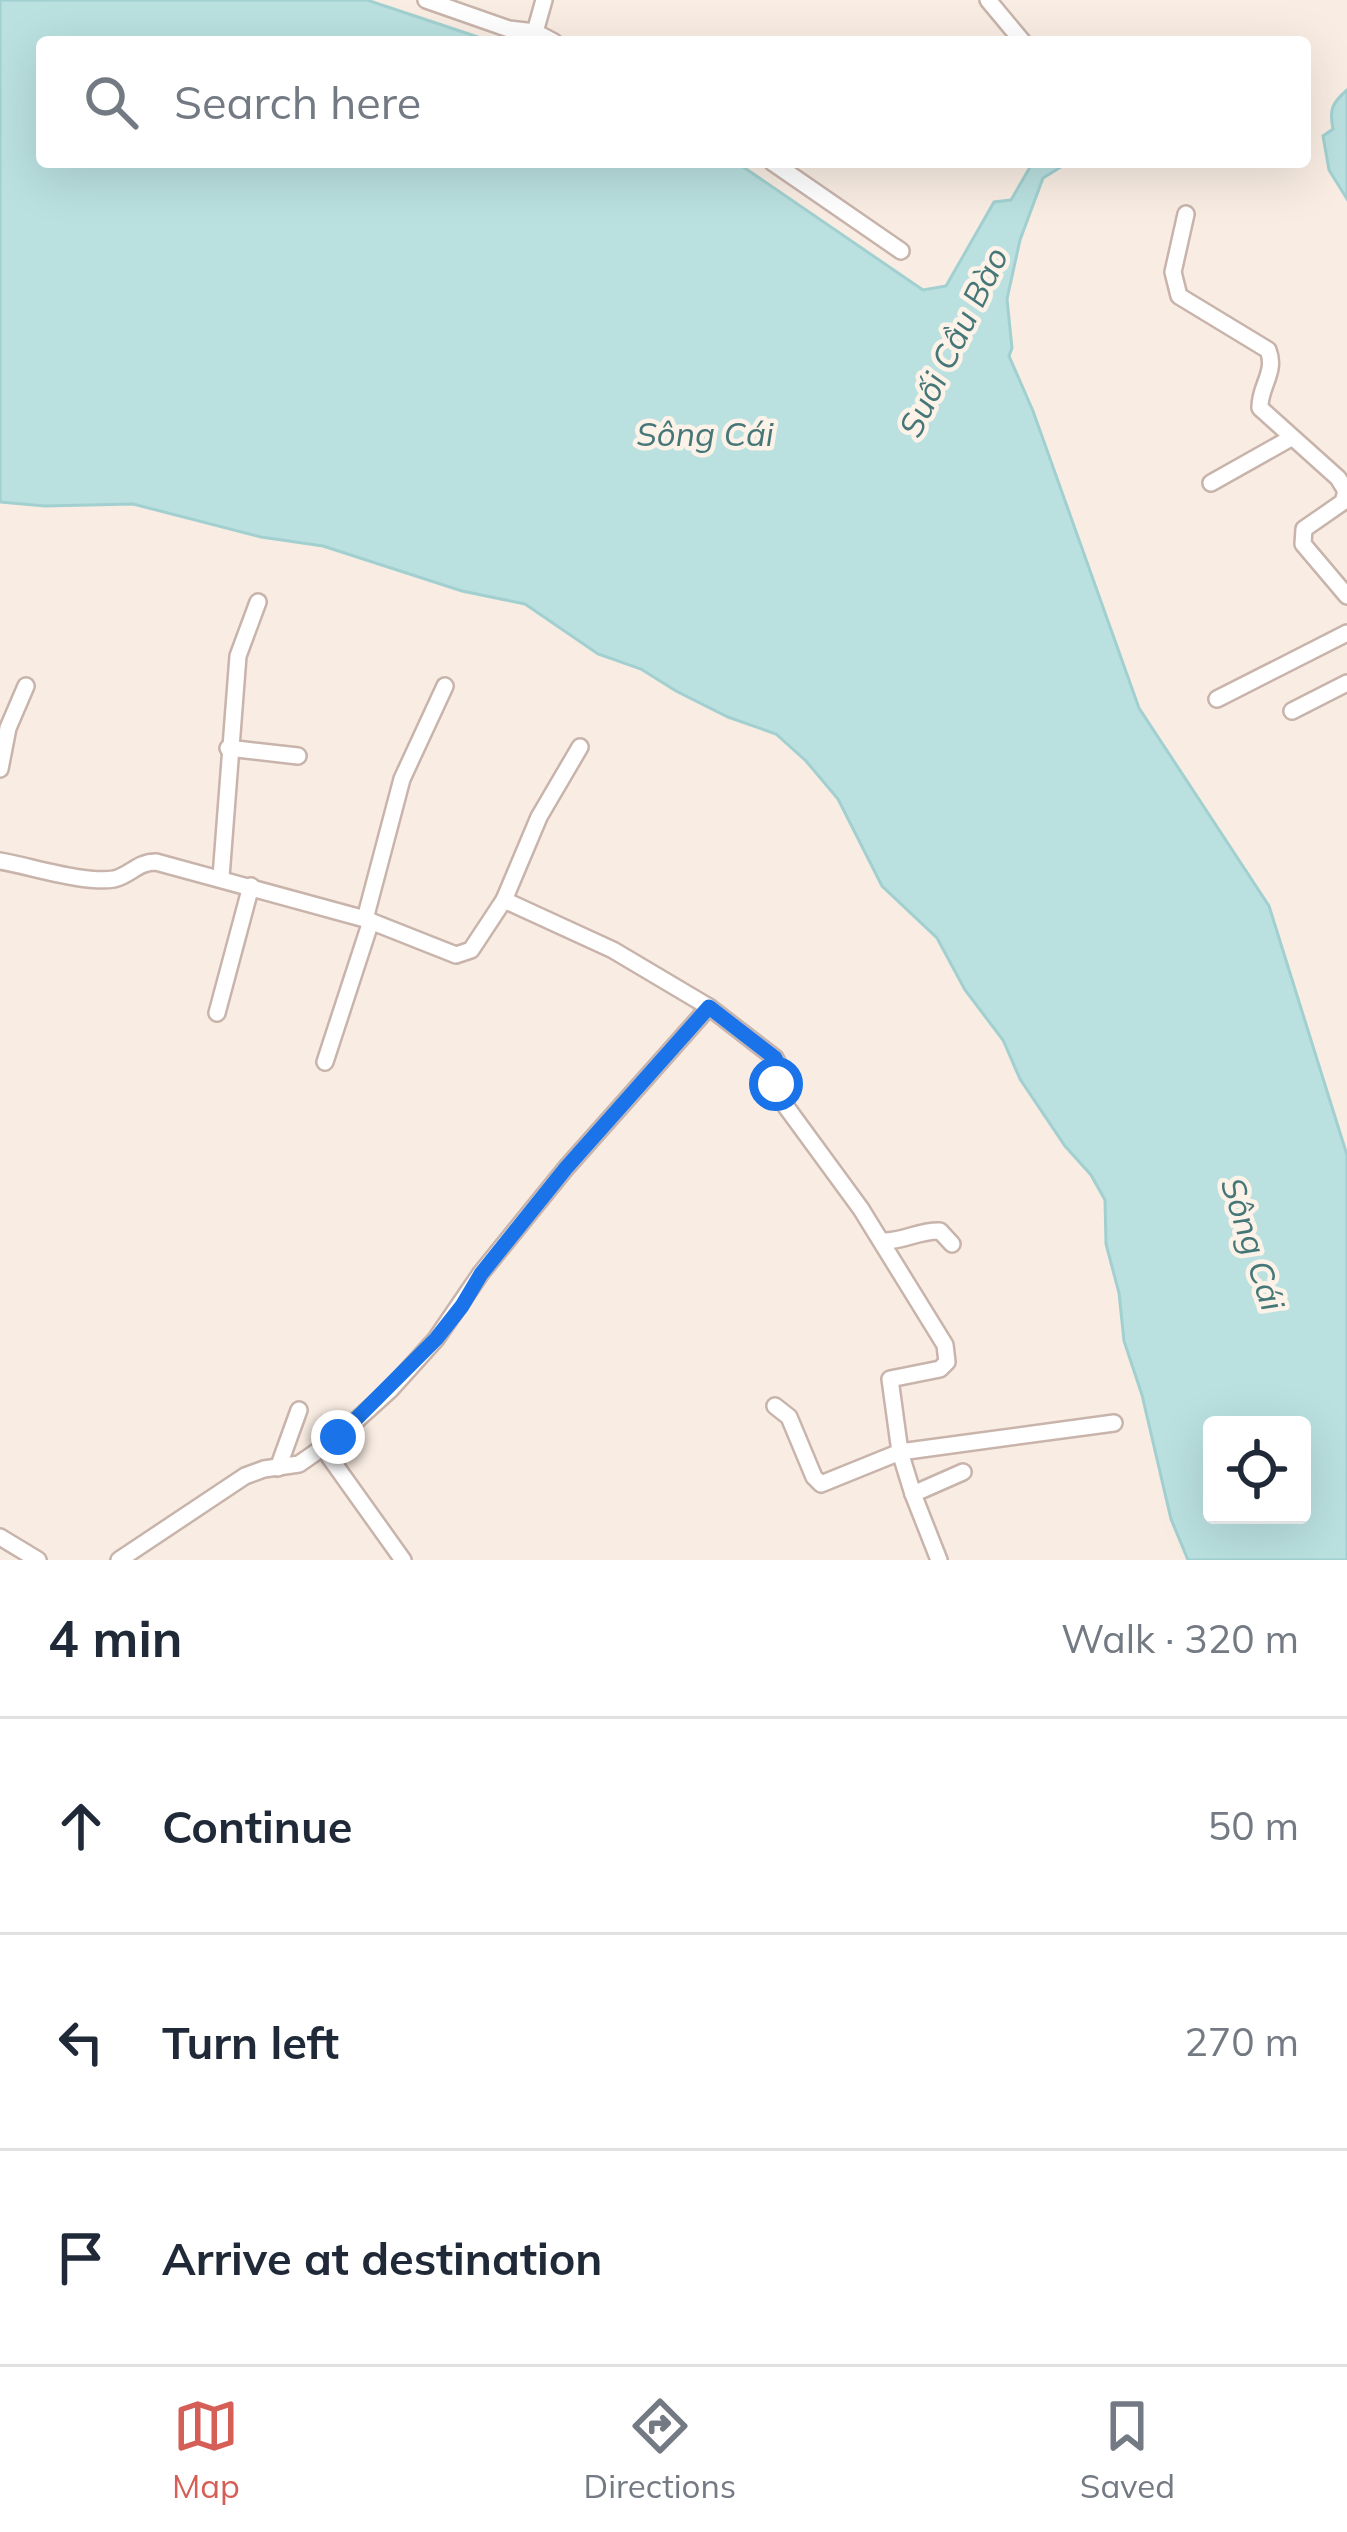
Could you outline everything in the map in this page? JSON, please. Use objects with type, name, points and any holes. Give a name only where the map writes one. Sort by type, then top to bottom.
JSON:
[{"type":"street","points":[[426,0],[543,36]]},
{"type":"street","points":[[535,32],[544,0]]},
{"type":"street","points":[[988,0],[1018,36]]},
{"type":"street","points":[[781,168],[901,251]]},
{"type":"street","points":[[1186,214],[1174,286],[1186,301],[1268,350],[1272,369],[1260,408],[1338,478],[1346,491],[1343,502],[1301,536],[1347,596]]},
{"type":"street","points":[[1210,483],[1291,439]]},
{"type":"street","points":[[221,877],[240,641],[248,633],[258,602]]},
{"type":"street","points":[[1217,699],[1347,633]]},
{"type":"street","points":[[1292,711],[1347,683]]},
{"type":"street","points":[[0,769],[8,728],[26,686]]},
{"type":"street","points":[[326,1062],[368,920],[402,779],[445,686]]},
{"type":"street","points":[[0,861],[102,879],[116,879],[144,862],[221,877],[368,920],[445,952],[464,953],[471,950],[504,900],[539,818],[580,746]]},
{"type":"street","points":[[228,748],[298,756]]},
{"type":"street","points":[[217,1013],[251,886]]},
{"type":"street","points":[[504,900],[613,950],[709,1007],[775,1058],[779,1097],[882,1241],[945,1346],[947,1362],[940,1370],[890,1379],[900,1452],[939,1560]]},
{"type":"street","points":[[119,1560],[244,1476],[299,1464],[390,1390],[436,1339],[566,1168],[709,1007]]},
{"type":"street","points":[[882,1241],[896,1242],[930,1231],[940,1232],[952,1244]]},
{"type":"street","points":[[775,1406],[789,1417],[814,1478],[821,1484],[900,1452],[1114,1423]]},
{"type":"street","points":[[278,1468],[299,1410]]},
{"type":"street","points":[[323,1448],[403,1560]]},
{"type":"street","points":[[913,1493],[963,1472]]},
{"type":"street","points":[[0,1537],[38,1560]]},
{"type":"water","name":"Sông Cái","points":[[0,0],[367,0],[475,36],[36,36],[36,168],[745,168],[923,290],[946,286],[994,202],[1011,200],[1030,168],[1059,168],[1043,178],[1020,240],[1007,299],[1009,356],[1139,708],[1269,906],[1347,1155],[1347,1560],[1188,1560],[1171,1519],[1142,1395],[1124,1341],[1119,1293],[1106,1244],[1105,1200],[1020,1079],[1003,1040],[965,990],[937,938],[882,886],[838,799],[776,734],[728,717],[641,669],[598,654],[525,604],[462,591],[323,546],[261,537],[133,504],[0,502]]},
{"type":"water","points":[[1347,90],[1347,199],[1329,170],[1323,136],[1333,129],[1333,107]]},
{"type":"route","points":[[338,1437],[436,1339],[566,1168],[709,1007],[775,1058],[779,1066],[776,1084]]},
{"type":"water label","name":"Suối Cầu Bào","points":[[953,342]]}]
